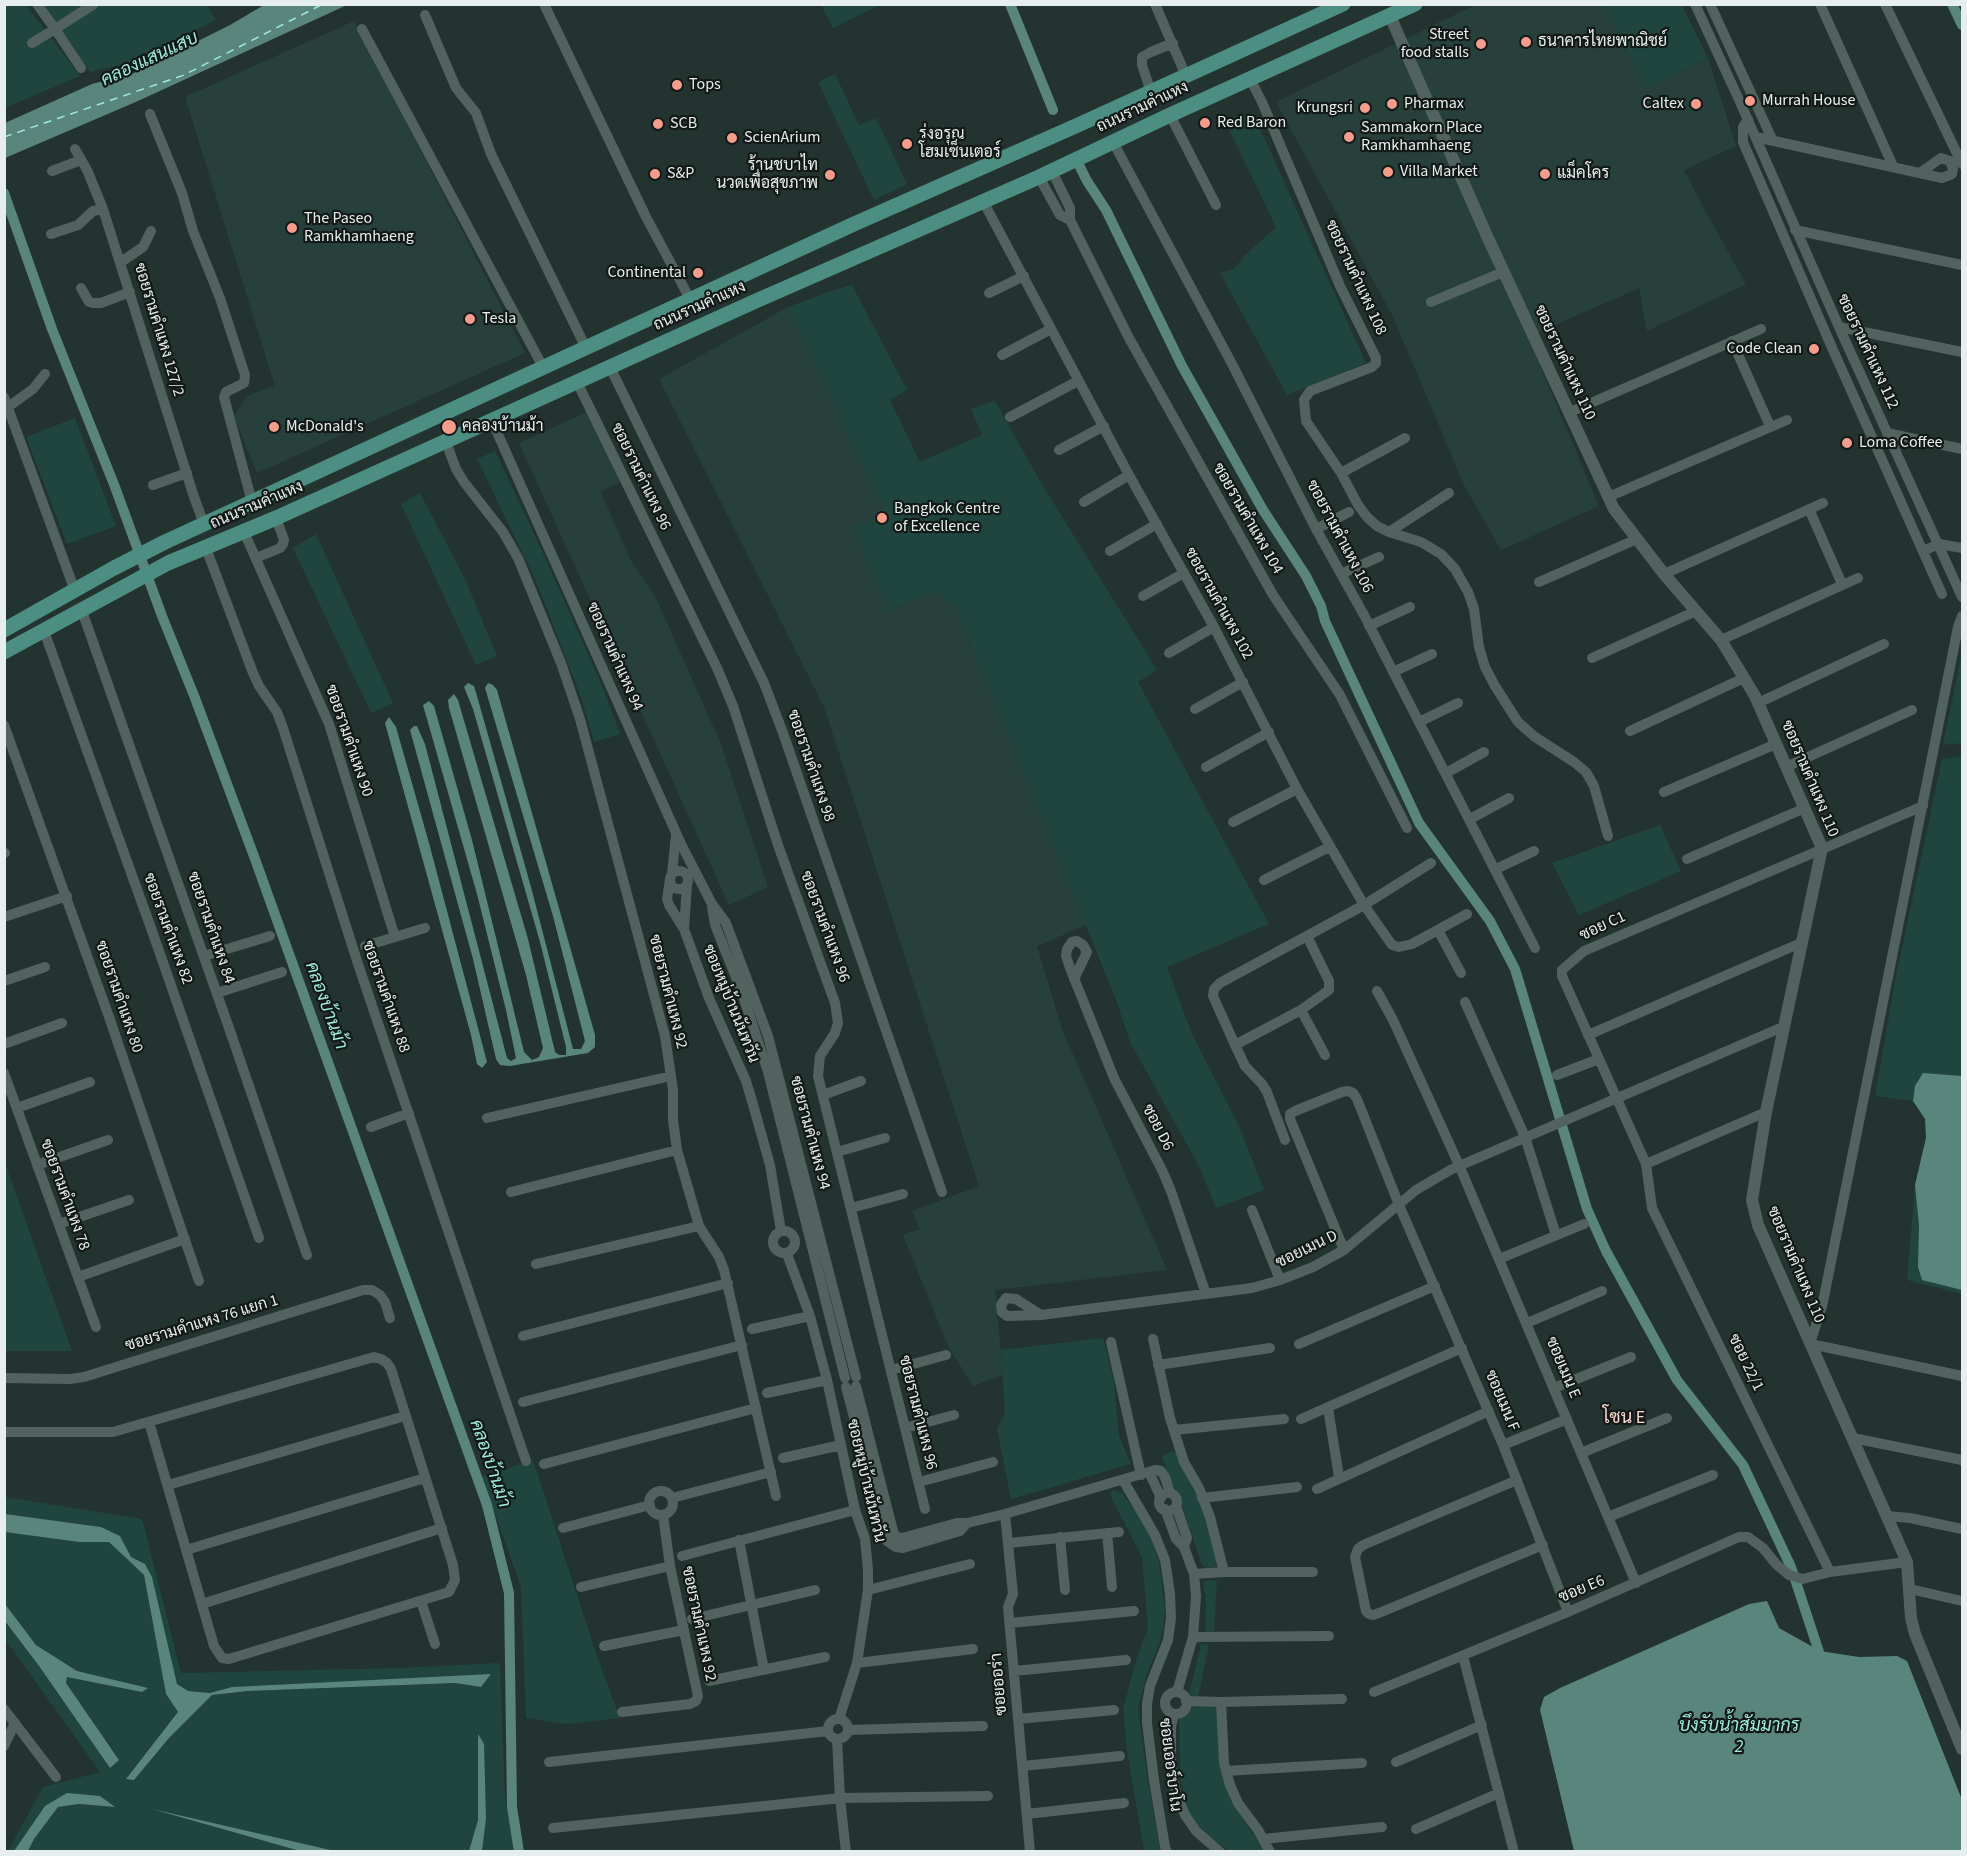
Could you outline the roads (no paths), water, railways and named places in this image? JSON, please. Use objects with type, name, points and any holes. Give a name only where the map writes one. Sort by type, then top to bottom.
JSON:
[{"type":"main road","name":"ถนนรามคำแหง","points":[[4,630],[165,542],[690,299],[1343,4]]},
{"type":"main road","name":"ถนนรามคำแหง","points":[[4,652],[168,563],[276,518],[1046,174],[1415,4]]},
{"type":"main road","points":[[543,367],[554,392]]},
{"type":"street","points":[[37,4],[81,68]]},
{"type":"street","points":[[32,43],[94,4]]},
{"type":"street","points":[[544,4],[646,217],[690,299]]},
{"type":"street","points":[[1155,4],[1186,76]]},
{"type":"street","name":"ซอยรามคำแหง 112","points":[[1695,4],[1846,344],[1962,597]]},
{"type":"street","points":[[1710,4],[1773,141]]},
{"type":"street","points":[[1820,4],[1893,166]]},
{"type":"street","points":[[1885,4],[1962,164]]},
{"type":"street","points":[[425,15],[456,88],[476,113],[491,154],[586,348]]},
{"type":"street","name":"ซอยรามคำแหง 110","points":[[1390,16],[1503,272],[1608,497],[1664,574],[1721,640],[1758,703],[1822,848],[1766,1112],[1752,1200],[1758,1225],[1907,1562],[1911,1618],[1915,1634],[1962,1745]]},
{"type":"street","points":[[362,29],[543,367]]},
{"type":"street","points":[[1151,92],[1142,65],[1142,57],[1173,43]]},
{"type":"street","name":"ซอยรามคำแหง 108","points":[[1250,79],[1262,102],[1340,286],[1376,358],[1376,363],[1372,367],[1310,392],[1304,400],[1306,421],[1367,517],[1377,526],[1389,532],[1428,546],[1442,554],[1455,569],[1468,592],[1474,609],[1479,647],[1485,668],[1495,686],[1518,722],[1535,737],[1586,772],[1594,786],[1608,836]]},
{"type":"street","points":[[150,114],[180,185],[193,231],[220,298],[244,375],[244,383],[226,392],[224,397],[252,502]]},
{"type":"street","points":[[1170,115],[1216,205]]},
{"type":"street","name":"ซอยรามคำแหง 112","points":[[1748,119],[1743,127],[1743,142],[1942,594]]},
{"type":"street","points":[[1756,137],[1921,172]]},
{"type":"street","name":"ซอยรามคําแหง 106","points":[[1113,142],[1231,362],[1535,948]]},
{"type":"street","name":"ซอยรามคำแหง 127/2","points":[[75,149],[103,209],[204,524]]},
{"type":"street","points":[[52,171],[81,160]]},
{"type":"street","name":"ซอยรามคําแหง 104","points":[[1046,174],[1070,208],[1070,220],[1129,339],[1179,430],[1273,595],[1340,695],[1407,828]]},
{"type":"street","name":"ซอยรามคําแหง 102","points":[[983,201],[1078,381],[1214,627],[1297,789],[1364,905],[1392,945],[1399,947],[1412,944],[1467,914]]},
{"type":"street","points":[[51,234],[78,225],[93,212],[103,209]]},
{"type":"street","points":[[1775,218],[1787,211]]},
{"type":"street","points":[[1795,230],[1962,265]]},
{"type":"street","points":[[121,262],[143,246],[151,231]]},
{"type":"street","points":[[1431,302],[1503,272]]},
{"type":"street","points":[[988,293],[1024,276]]},
{"type":"street","points":[[81,288],[89,302],[93,303],[102,303],[130,292]]},
{"type":"street","points":[[1839,327],[1962,352]]},
{"type":"street","points":[[1002,355],[1051,329]]},
{"type":"street","points":[[1570,412],[1761,329]]},
{"type":"street","points":[[1732,341],[1770,426]]},
{"type":"street","points":[[1833,350],[1846,344]]},
{"type":"street","name":"ซอยรามคําแหง 98","points":[[610,367],[764,683],[942,1192]]},
{"type":"street","points":[[45,374],[33,388],[6,402],[75,591]]},
{"type":"street","points":[[1010,417],[1078,381]]},
{"type":"street","name":"ซอยรามคําแหง 96","points":[[577,382],[717,668],[733,706],[778,845],[835,1003],[838,1023],[835,1033],[820,1056],[818,1068],[925,1509]]},
{"type":"street","points":[[1608,497],[1786,420]]},
{"type":"street","name":"ซอยรามคําแหง 94","points":[[492,421],[676,833],[712,904],[726,923],[768,1036],[851,1382],[886,1541],[903,1548],[960,1531],[967,1523],[1145,1474]]},
{"type":"street","points":[[1059,450],[1104,426]]},
{"type":"street","points":[[1887,433],[1962,449]]},
{"type":"street","points":[[1341,473],[1405,438]]},
{"type":"street","name":"ซอยรามคําแหง 92","points":[[446,442],[460,476],[503,532],[518,558],[561,663],[580,719],[665,1036],[673,1089],[673,1120],[677,1150],[699,1226],[719,1257],[728,1283],[776,1496]]},
{"type":"street","points":[[153,484],[187,473]]},
{"type":"street","points":[[1084,502],[1129,475]]},
{"type":"street","points":[[1389,532],[1449,493]]},
{"type":"street","points":[[1664,574],[1823,503]]},
{"type":"street","points":[[1809,509],[1842,584]]},
{"type":"street","points":[[1316,529],[1349,512]]},
{"type":"street","points":[[256,558],[280,548],[283,544],[284,540],[276,518]]},
{"type":"street","points":[[1110,551],[1157,524]]},
{"type":"street","name":"ซอยรามคำแหง 90","points":[[244,532],[329,724],[395,937]]},
{"type":"street","points":[[1539,582],[1637,539]]},
{"type":"street","points":[[1923,551],[1939,544],[1962,548]]},
{"type":"street","name":"ซอยรามคำแหง 88","points":[[206,548],[253,673],[277,712],[283,728],[357,964],[526,1461]]},
{"type":"street","points":[[1341,574],[1379,557]]},
{"type":"street","points":[[1143,596],[1184,573]]},
{"type":"street","points":[[1721,640],[1858,578]]},
{"type":"street","points":[[1369,626],[1410,607]]},
{"type":"street","name":"ซอยรามคำแหง 84","points":[[82,611],[307,1255]]},
{"type":"street","points":[[1592,658],[1696,611]]},
{"type":"street","points":[[1962,616],[1822,1307],[1811,1345],[1962,1376]]},
{"type":"street","points":[[1168,653],[1214,627]]},
{"type":"street","name":"ซอยรามคำแหง 82","points":[[44,631],[259,1238]]},
{"type":"street","points":[[1758,703],[1884,644]]},
{"type":"street","points":[[1393,672],[1432,654]]},
{"type":"street","points":[[1630,731],[1744,678]]},
{"type":"street","points":[[1195,709],[1243,682]]},
{"type":"street","points":[[1419,722],[1458,703]]},
{"type":"street","points":[[1786,767],[1912,710]]},
{"type":"street","name":"ซอยรามคำแหง 80","points":[[5,726],[199,1281]]},
{"type":"street","points":[[1206,767],[1269,732]]},
{"type":"street","points":[[1664,792],[1776,744]]},
{"type":"street","points":[[1446,773],[1484,752]]},
{"type":"street","points":[[1233,822],[1297,789]]},
{"type":"street","points":[[1470,819],[1509,798]]},
{"type":"street","name":"ซอย C1","points":[[1646,1164],[1562,976],[1562,970],[1584,951],[1923,806]]},
{"type":"street","points":[[1687,859],[1805,808]]},
{"type":"street","name":"ซอยหมู่บ้านนันทวัน","points":[[676,833],[667,899],[684,929],[709,998],[746,1081],[770,1165],[781,1231]]},
{"type":"street","points":[[1264,880],[1329,846]]},
{"type":"street","name":"ซอยหมู่บ้านนันทวัน","points":[[684,850],[687,880],[684,929]]},
{"type":"street","points":[[1496,869],[1534,851]]},
{"type":"street","points":[[1285,1140],[1267,1092],[1245,1065],[1235,1045],[1213,996],[1214,989],[1220,983],[1364,905],[1431,863]]},
{"type":"street","points":[[680,871],[687,880],[678,889],[672,886],[671,876],[680,871]]},
{"type":"street","points":[[4,917],[66,896]]},
{"type":"street","points":[[364,946],[425,928]]},
{"type":"street","points":[[1438,930],[1461,973]]},
{"type":"street","points":[[204,956],[270,936]]},
{"type":"street","points":[[1235,1045],[1300,1010],[1329,990],[1325,970],[1307,936]]},
{"type":"street","points":[[1588,1035],[1803,942]]},
{"type":"street","points":[[4,981],[45,967]]},
{"type":"street","points":[[217,993],[282,972]]},
{"type":"street","name":"ซอย D6","points":[[1074,979],[1114,1078],[1167,1181],[1206,1294]]},
{"type":"street","name":"ซอยเมน E","points":[[1377,991],[1393,1020],[1459,1166],[1635,1583]]},
{"type":"street","points":[[1465,1002],[1525,1137],[1556,1235]]},
{"type":"street","points":[[1300,1010],[1325,1055]]},
{"type":"street","points":[[4,1044],[62,1023]]},
{"type":"street","name":"ซอยเมน D","points":[[1041,1315],[1252,1288],[1280,1280],[1312,1267],[1344,1250],[1416,1190],[1459,1166],[1785,1026]]},
{"type":"street","points":[[1557,1075],[1599,1059]]},
{"type":"street","name":"ซอยรามคำแหง 78","points":[[4,1073],[96,1328]]},
{"type":"street","points":[[488,1118],[671,1077]]},
{"type":"street","points":[[823,1095],[861,1081]]},
{"type":"street","points":[[17,1108],[90,1082]]},
{"type":"street","name":"ซอยเมน F","points":[[1344,1250],[1290,1119],[1290,1114],[1295,1111],[1342,1092],[1353,1093],[1489,1411],[1569,1612]]},
{"type":"street","points":[[1646,1164],[1766,1112]]},
{"type":"street","points":[[371,1127],[409,1113]]},
{"type":"street","points":[[837,1152],[885,1138]]},
{"type":"street","points":[[37,1165],[108,1140]]},
{"type":"street","points":[[511,1192],[677,1150]]},
{"type":"street","name":"ซอย 22/1","points":[[1646,1164],[1653,1208],[1830,1572]]},
{"type":"street","points":[[851,1208],[903,1194]]},
{"type":"street","points":[[59,1224],[129,1200]]},
{"type":"street","points":[[1252,1210],[1280,1280]]},
{"type":"street","points":[[1499,1259],[1584,1224]]},
{"type":"street","points":[[536,1264],[699,1226]]},
{"type":"street","name":"ซอยหมู่บ้านนันทวัน","points":[[781,1231],[790,1232],[795,1239],[794,1248],[787,1254],[778,1252],[773,1245],[774,1237],[781,1231]]},
{"type":"street","points":[[78,1277],[185,1239]]},
{"type":"street","name":"ซอยหมู่บ้านนันทวัน","points":[[787,1254],[810,1316],[827,1380],[855,1510],[865,1539],[868,1570],[868,1590],[857,1663],[839,1719],[830,1722],[828,1731]]},
{"type":"street","points":[[523,1336],[728,1283]]},
{"type":"street","points":[[1299,1344],[1435,1286]]},
{"type":"street","name":"ซอยรามคำแหง 76 แยก 1","points":[[4,1378],[70,1379],[84,1377],[363,1290],[372,1290],[380,1295],[390,1318]]},
{"type":"street","points":[[1527,1323],[1602,1291]]},
{"type":"street","points":[[752,1329],[810,1316]]},
{"type":"street","points":[[1153,1339],[1174,1430],[1184,1462],[1202,1498],[1217,1539],[1224,1572]]},
{"type":"street","points":[[1111,1342],[1145,1474],[1165,1496],[1160,1505],[1170,1508],[1176,1539],[1185,1547],[1194,1574],[1196,1596],[1193,1637],[1177,1692]]},
{"type":"street","points":[[523,1402],[742,1345]]},
{"type":"street","points":[[1158,1365],[1270,1348]]},
{"type":"street","points":[[1301,1419],[1462,1348]]},
{"type":"street","points":[[891,1370],[946,1355]]},
{"type":"street","points":[[1554,1388],[1631,1357]]},
{"type":"street","points":[[4,1432],[113,1432],[374,1358],[381,1359],[391,1369],[453,1565],[455,1580],[449,1592],[229,1659],[222,1658],[217,1652],[202,1604],[149,1422]]},
{"type":"street","points":[[767,1393],[827,1380]]},
{"type":"street","points":[[544,1464],[756,1408]]},
{"type":"street","points":[[1328,1408],[1339,1478]]},
{"type":"street","points":[[1317,1489],[1489,1411]]},
{"type":"street","points":[[905,1428],[954,1415]]},
{"type":"street","points":[[168,1485],[405,1416]]},
{"type":"street","points":[[1581,1454],[1667,1418]]},
{"type":"street","points":[[1174,1430],[1284,1419]]},
{"type":"street","points":[[1503,1445],[1567,1419]]},
{"type":"street","points":[[1853,1438],[1962,1460]]},
{"type":"street","points":[[783,1458],[841,1445]]},
{"type":"street","points":[[919,1482],[993,1462]]},
{"type":"street","points":[[672,1498],[771,1472]]},
{"type":"street","points":[[1608,1517],[1713,1475]]},
{"type":"street","points":[[186,1550],[425,1478]]},
{"type":"street","name":"ซอยเออร์บาโน","points":[[1123,1480],[1166,1560],[1171,1618],[1168,1640],[1150,1686],[1147,1723],[1154,1780],[1167,1851]]},
{"type":"street","points":[[1517,1480],[1358,1549],[1355,1557],[1366,1611],[1373,1615],[1543,1545]]},
{"type":"street","points":[[1202,1498],[1297,1488]]},
{"type":"street","points":[[663,1491],[672,1498],[672,1509],[663,1515],[656,1514],[650,1505],[651,1498],[656,1492],[663,1491]]},
{"type":"street","points":[[563,1528],[650,1505]]},
{"type":"street","points":[[681,1556],[855,1510]]},
{"type":"street","name":"ซอยออร่า","points":[[1005,1514],[1013,1594],[1008,1607],[1030,1851]]},
{"type":"street","name":"ซอยรามคําแหง 92","points":[[622,1712],[690,1704],[696,1701],[698,1696],[669,1566],[663,1515]]},
{"type":"street","points":[[1887,1516],[1910,1518],[1962,1529]]},
{"type":"street","points":[[202,1604],[442,1528]]},
{"type":"street","points":[[1009,1543],[1119,1532]]},
{"type":"street","points":[[1107,1533],[1112,1587]]},
{"type":"street","points":[[1060,1537],[1065,1590]]},
{"type":"street","name":"ซอย E6","points":[[1374,1692],[1569,1612],[1739,1537],[1748,1537],[1763,1548],[1776,1564],[1790,1575],[1802,1579],[1830,1572]]},
{"type":"street","points":[[739,1540],[764,1670]]},
{"type":"street","points":[[1830,1572],[1907,1562]]},
{"type":"street","points":[[868,1590],[970,1564]]},
{"type":"street","points":[[581,1587],[669,1566]]},
{"type":"street","points":[[1194,1574],[1313,1572]]},
{"type":"street","points":[[1910,1589],[1962,1602]]},
{"type":"street","points":[[692,1619],[815,1590]]},
{"type":"street","points":[[421,1601],[435,1644]]},
{"type":"street","points":[[1010,1623],[1134,1611]]},
{"type":"street","points":[[604,1646],[684,1630]]},
{"type":"street","points":[[1193,1637],[1329,1636]]},
{"type":"street","points":[[857,1663],[973,1649]]},
{"type":"street","points":[[1463,1656],[1514,1851]]},
{"type":"street","points":[[709,1681],[825,1657]]},
{"type":"street","points":[[1014,1671],[1126,1660]]},
{"type":"street","points":[[1177,1692],[1183,1695],[1186,1701],[1183,1711],[1174,1714],[1165,1707],[1165,1699],[1177,1692]]},
{"type":"street","points":[[1186,1701],[1342,1699]]},
{"type":"street","points":[[1221,1702],[1224,1763],[1230,1785],[1238,1803],[1270,1851]]},
{"type":"street","points":[[4,1709],[56,1777]]},
{"type":"street","points":[[1018,1719],[1114,1710]]},
{"type":"street","points":[[1174,1714],[1171,1727],[1176,1793],[1185,1815],[1196,1831],[1220,1851]]},
{"type":"street","points":[[549,1762],[828,1731],[831,1737],[837,1739],[846,1736],[848,1730],[845,1721],[839,1719]]},
{"type":"street","points":[[4,1746],[15,1723]]},
{"type":"street","points":[[1396,1762],[1482,1725]]},
{"type":"street","points":[[848,1730],[983,1726]]},
{"type":"street","points":[[837,1739],[846,1851]]},
{"type":"street","points":[[1023,1766],[1120,1756]]},
{"type":"street","points":[[1226,1771],[1362,1763]]},
{"type":"street","points":[[1416,1829],[1499,1792]]},
{"type":"street","points":[[553,1828],[840,1798],[988,1796]]},
{"type":"street","points":[[1027,1814],[1124,1803]]},
{"type":"street","points":[[1263,1839],[1382,1827]]},
{"type":"water","points":[[264,5],[347,5],[138,101],[5,158],[5,123],[92,84],[134,73],[230,25]]},
{"type":"water","points":[[468,683],[474,686],[477,696],[531,887],[573,1049],[581,1049],[585,1041],[553,916],[485,688],[488,683],[497,690],[595,1035],[595,1047],[588,1053],[510,1066],[500,1065],[496,1059],[473,959],[410,730],[417,726],[425,744],[507,1058],[511,1061],[516,1058],[506,1010],[477,894],[423,705],[429,701],[434,706],[472,840],[524,1052],[532,1060],[539,1057],[543,1048],[526,975],[449,708],[448,700],[454,694],[458,700],[528,939],[555,1052],[559,1055],[566,1055],[566,1047],[540,942],[473,709],[464,687]]},
{"type":"water","points":[[389,717],[396,727],[429,843],[487,1062],[482,1068],[477,1064],[385,723]]},
{"type":"water","points":[[1923,1073],[1962,1076],[1962,1290],[1922,1280],[1918,1267],[1919,1225],[1915,1185],[1926,1138],[1925,1119],[1913,1101],[1915,1086]]},
{"type":"water","points":[[5,1514],[101,1527],[120,1536],[131,1557],[145,1564],[152,1577],[177,1684],[188,1691],[210,1693],[232,1687],[491,1674],[481,1687],[455,1683],[248,1691],[212,1695],[169,1738],[134,1780],[126,1779],[178,1712],[166,1694],[144,1575],[109,1542],[79,1542],[5,1532]]},
{"type":"water","name":"บึงรับน้ำสัมมากร 2","points":[[1767,1601],[1779,1628],[1820,1651],[1859,1657],[1897,1656],[1907,1661],[1962,1800],[1962,1851],[1574,1851],[1540,1710],[1544,1697],[1749,1604]]},
{"type":"water","points":[[5,1604],[36,1645],[77,1671],[148,1688],[142,1692],[67,1677],[66,1683],[119,1760],[110,1768],[5,1621]]},
{"type":"water","points":[[478,1734],[484,1744],[486,1819],[482,1851],[469,1851],[478,1820]]},
{"type":"water","points":[[67,1793],[100,1796],[115,1807],[79,1804],[58,1807],[34,1839],[28,1851],[14,1851],[45,1806]]},
{"type":"water","points":[[152,1809],[335,1851],[300,1851]]},
{"type":"waterway","points":[[1010,4],[1053,110]]},
{"type":"waterway","points":[[1952,4],[1962,25]]},
{"type":"waterway","points":[[1077,161],[1106,210],[1182,366],[1263,510],[1306,576],[1419,823],[1490,921],[1515,969],[1587,1209],[1606,1251],[1677,1380],[1743,1465],[1791,1567],[1820,1655],[1817,1661]]},
{"type":"waterway","name":"คลองบ้านม้า","points":[[4,193],[52,329],[115,487],[255,859],[487,1505],[509,1593],[512,1807],[519,1852]]},
{"type":"place","name":"ธนาคารไทยพาณิชย์","points":[[1526,42]]},
{"type":"place","name":"Street food stalls","points":[[1481,44]]},
{"type":"place","name":"Tops","points":[[677,85]]},
{"type":"place","name":"Murrah House","points":[[1750,101]]},
{"type":"place","name":"Pharmax","points":[[1392,104]]},
{"type":"place","name":"Caltex","points":[[1696,104]]},
{"type":"place","name":"Krungsri","points":[[1365,108]]},
{"type":"place","name":"Red Baron","points":[[1205,123]]},
{"type":"place","name":"SCB","points":[[658,124]]},
{"type":"place","name":"Sammakorn Place Ramkhamhaeng","points":[[1349,137]]},
{"type":"place","name":"ScienArium","points":[[732,138]]},
{"type":"place","name":"รุ่งอรุณ โฮมเซ็นเตอร์","points":[[907,144]]},
{"type":"place","name":"Villa Market","points":[[1388,172]]},
{"type":"place","name":"S&P","points":[[655,174]]},
{"type":"place","name":"แม็คโคร","points":[[1545,174]]},
{"type":"place","name":"ร้านชบาไท นวดเพื่อสุขภาพ","points":[[830,175]]},
{"type":"place","name":"The Paseo Ramkhamhaeng","points":[[292,228]]},
{"type":"place","name":"Continental","points":[[698,273]]},
{"type":"place","name":"Tesla","points":[[470,319]]},
{"type":"place","name":"Code Clean","points":[[1814,349]]},
{"type":"place","name":"McDonald's","points":[[274,427]]},
{"type":"place","name":"คลองบ้านม้า","points":[[449,427]]},
{"type":"place","name":"Loma Coffee","points":[[1847,443]]},
{"type":"place","name":"Bangkok Centre of Excellence","points":[[882,518]]},
{"type":"district","name":"โซน E","points":[[1624,1419]]},
{"type":"water label","name":"คลองแสนแสบ","points":[[150,60]]}]
